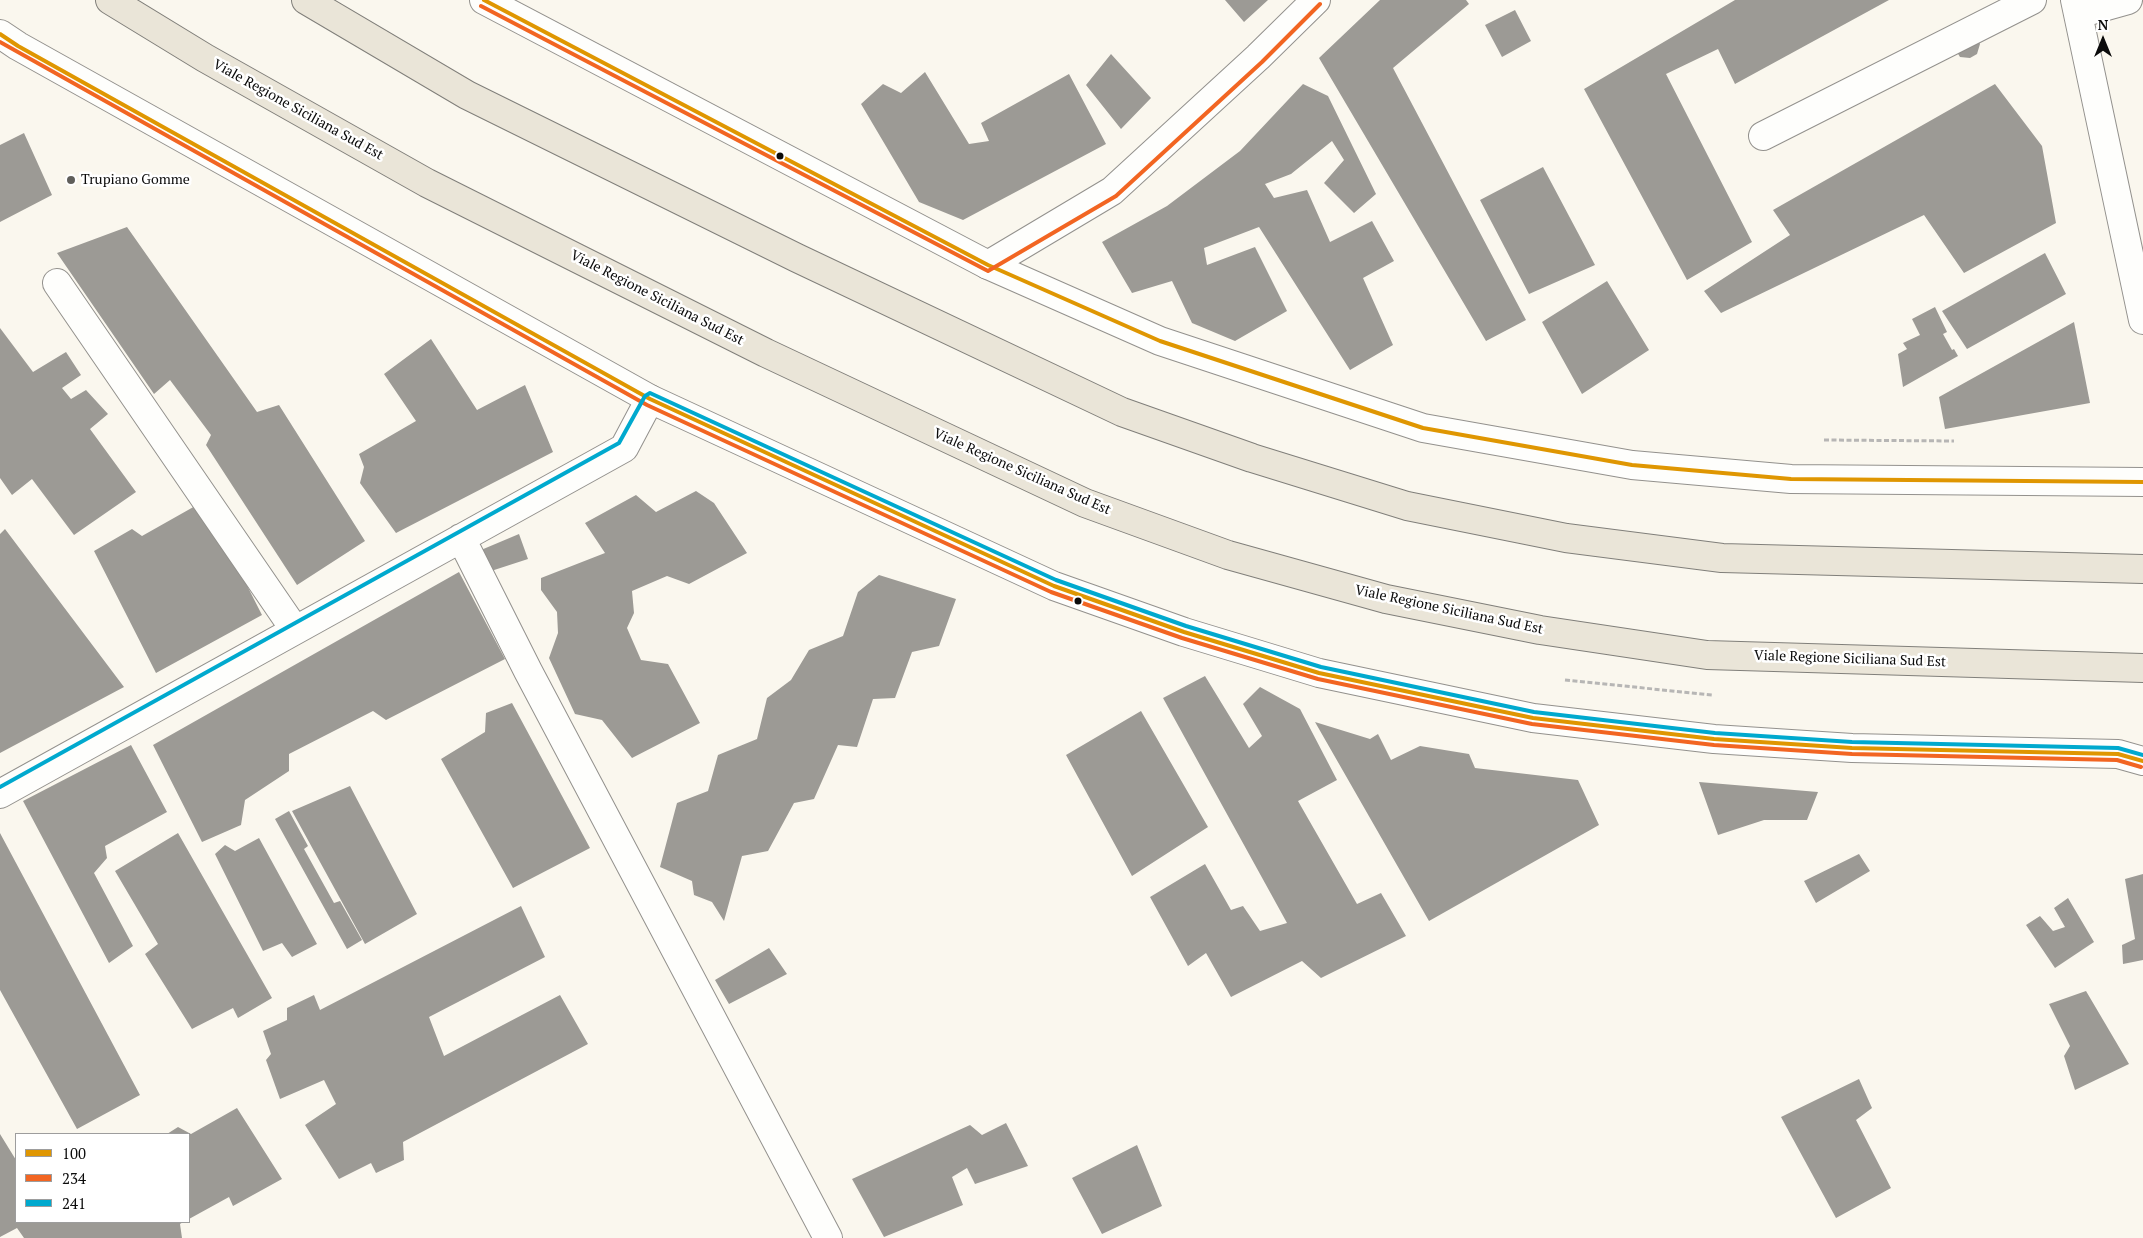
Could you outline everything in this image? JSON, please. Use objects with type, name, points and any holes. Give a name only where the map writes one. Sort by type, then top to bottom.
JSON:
[{"type":"main road","name":"Viale Regione Siciliana Sud Est","points":[[110,0],[204,58],[427,184],[766,353],[1085,503],[1228,555],[1386,599],[1540,630],[1707,655],[2143,668]]},
{"type":"main road","points":[[306,0],[466,95],[797,258],[1122,412],[1252,458],[1407,506],[1566,538],[1722,558],[2143,569]]},
{"type":"street","points":[[484,0],[988,265],[1160,341],[1423,428],[1632,465],[1792,479],[2143,482]]},
{"type":"street","points":[[988,265],[1112,191],[1258,57],[1316,0]]},
{"type":"street","points":[[1763,136],[2032,0]]},
{"type":"street","points":[[2128,0],[2076,7],[2143,320]]},
{"type":"street","points":[[0,34],[18,46],[650,399],[1054,586],[1184,632],[1318,674],[1533,718],[1714,739],[1852,748],[2118,754],[2143,761]]},
{"type":"street","points":[[56,283],[295,630]]},
{"type":"street","points":[[0,794],[624,448],[650,399]]},
{"type":"street","points":[[461,538],[528,671],[828,1238]]},
{"type":"path","points":[[1824,440],[1954,441]]},
{"type":"path","points":[[1565,680],[1712,695]]},
{"type":"building","points":[[1225,0],[1268,0],[1244,22]]},
{"type":"building","points":[[1380,0],[1466,0],[1469,4],[1393,68],[1526,320],[1486,341],[1319,58]]},
{"type":"building","points":[[1735,0],[1889,0],[1735,84],[1718,49],[1666,74],[1752,242],[1687,280],[1584,89]]},
{"type":"building","points":[[1515,10],[1531,41],[1502,57],[1485,25]]},
{"type":"building","points":[[1976,35],[1980,44],[1977,54],[1970,58],[1960,57],[1955,49]]},
{"type":"building","points":[[1111,54],[1151,98],[1121,129],[1086,85]]},
{"type":"building","points":[[925,72],[969,144],[989,141],[981,123],[1069,74],[1106,144],[963,220],[919,202],[861,104],[883,84],[901,93]]},
{"type":"building","points":[[1303,84],[1328,96],[1376,194],[1354,213],[1324,183],[1344,160],[1332,141],[1291,174],[1265,184],[1274,198],[1307,190],[1330,242],[1372,221],[1394,261],[1363,278],[1393,345],[1350,370],[1259,227],[1204,248],[1207,265],[1255,247],[1287,311],[1235,341],[1192,323],[1172,281],[1132,293],[1102,242],[1167,206],[1240,151]]},
{"type":"building","points":[[1995,84],[2042,146],[2056,223],[1964,273],[1924,215],[1721,313],[1704,291],[1790,235],[1773,210]]},
{"type":"building","points":[[24,133],[52,195],[0,222],[0,145]]},
{"type":"building","points":[[1543,167],[1595,265],[1529,294],[1480,200]]},
{"type":"building","points":[[127,227],[257,412],[279,405],[365,541],[297,585],[206,445],[211,435],[170,380],[154,394],[57,253]]},
{"type":"building","points":[[2045,253],[2066,294],[1967,349],[1942,311]]},
{"type":"building","points":[[1607,281],[1649,350],[1582,394],[1542,322]]},
{"type":"building","points":[[1935,307],[1947,332],[1943,334],[1952,350],[1954,349],[1958,356],[1903,387],[1898,354],[1907,349],[1903,343],[1920,335],[1912,319]]},
{"type":"building","points":[[2074,322],[2090,403],[1945,429],[1939,397]]},
{"type":"building","points":[[0,328],[33,372],[66,352],[81,375],[62,388],[71,399],[86,390],[108,414],[90,429],[136,492],[74,535],[32,479],[12,495],[0,478]]},
{"type":"building","points":[[431,339],[477,410],[525,385],[553,452],[396,533],[360,483],[364,467],[359,454],[416,421],[384,374]]},
{"type":"building","points":[[696,491],[714,503],[747,553],[689,584],[667,576],[632,591],[634,613],[627,628],[641,660],[668,664],[700,723],[632,758],[602,720],[575,714],[549,658],[558,633],[557,612],[541,590],[541,578],[605,553],[585,523],[636,495],[656,512]]},
{"type":"building","points":[[204,501],[262,615],[156,673],[94,551],[132,529],[142,536]]},
{"type":"building","points":[[5,529],[124,687],[0,753],[0,534]]},
{"type":"building","points":[[519,534],[528,559],[488,572],[481,550]]},
{"type":"building","points":[[459,572],[505,659],[386,720],[373,711],[289,754],[289,771],[245,800],[241,825],[202,842],[153,745]]},
{"type":"building","points":[[879,575],[956,599],[939,646],[912,652],[895,698],[873,699],[857,747],[838,745],[814,799],[794,803],[768,851],[742,856],[724,921],[712,902],[694,895],[692,881],[660,867],[677,803],[708,791],[718,755],[757,739],[767,698],[791,680],[809,650],[843,636],[858,592]]},
{"type":"building","points":[[1205,676],[1249,748],[1262,736],[1243,704],[1260,687],[1300,709],[1337,780],[1298,801],[1357,904],[1381,893],[1406,936],[1321,978],[1302,961],[1231,997],[1206,953],[1188,966],[1150,897],[1205,864],[1231,910],[1243,906],[1260,931],[1287,923],[1163,698]]},
{"type":"building","points":[[512,703],[590,848],[513,888],[441,759],[485,732],[486,713]]},
{"type":"building","points":[[1141,711],[1208,827],[1132,876],[1066,755]]},
{"type":"building","points":[[1315,722],[1370,739],[1378,734],[1391,760],[1420,746],[1469,754],[1475,768],[1578,780],[1599,825],[1429,921]]},
{"type":"building","points":[[131,745],[167,812],[105,846],[107,858],[94,873],[133,946],[109,963],[23,801]]},
{"type":"building","points":[[1699,782],[1818,792],[1807,820],[1764,820],[1718,835]]},
{"type":"building","points":[[350,786],[417,914],[365,944],[292,811]]},
{"type":"building","points":[[289,811],[308,846],[304,849],[334,903],[340,901],[362,940],[347,949],[275,819]]},
{"type":"building","points":[[0,833],[140,1095],[77,1129],[0,990]]},
{"type":"building","points":[[178,833],[272,998],[238,1018],[233,1008],[192,1029],[145,954],[158,944],[115,871]]},
{"type":"building","points":[[259,838],[317,944],[292,957],[282,943],[263,951],[215,854],[225,845],[235,851]]},
{"type":"building","points":[[1859,854],[1870,871],[1816,903],[1804,881]]},
{"type":"building","points":[[2143,874],[2143,960],[2123,964],[2122,945],[2135,939],[2125,879]]},
{"type":"building","points":[[2068,898],[2094,942],[2055,968],[2026,925],[2040,916],[2053,931],[2065,927],[2054,908]]},
{"type":"building","points":[[521,906],[545,957],[429,1017],[444,1056],[560,995],[588,1044],[403,1142],[404,1160],[376,1173],[371,1163],[339,1179],[305,1125],[336,1104],[324,1080],[280,1099],[266,1060],[271,1054],[263,1031],[287,1020],[287,1008],[314,995],[320,1010]]},
{"type":"building","points":[[769,948],[787,974],[729,1004],[715,980]]},
{"type":"building","points":[[2086,991],[2129,1064],[2075,1090],[2064,1056],[2070,1046],[2049,1004]]},
{"type":"building","points":[[1859,1079],[1872,1108],[1856,1120],[1891,1188],[1836,1218],[1781,1117]]},
{"type":"building","points":[[237,1108],[282,1179],[233,1206],[229,1197],[190,1218],[191,1134]]},
{"type":"building","points":[[1006,1123],[1028,1166],[975,1184],[967,1168],[952,1177],[963,1205],[884,1237],[852,1179],[970,1125],[982,1135]]},
{"type":"building","points":[[178,1127],[189,1133],[169,1133]]},
{"type":"building","points":[[0,1134],[15,1158],[15,1223],[182,1223],[180,1224],[182,1238],[24,1238],[17,1228],[0,1237]]},
{"type":"building","points":[[1137,1145],[1162,1206],[1102,1234],[1072,1178]]},
{"type":"transit line","name":"100","points":[[484,0],[988,265],[1160,341],[1423,428],[1632,465],[1791,479],[2143,482]]},
{"type":"transit line","name":"234","points":[[481,6],[988,271],[1116,196],[1262,62],[1320,4]]},
{"type":"transit line","name":"100","points":[[0,34],[18,46],[650,399],[1054,586],[1184,632],[1319,673],[1533,718],[1714,739],[1852,748],[2118,754],[2143,761]]},
{"type":"transit line","name":"234","points":[[0,42],[647,405],[1051,592],[1182,638],[1318,679],[1532,724],[1714,745],[1852,754],[2117,760],[2141,767]]},
{"type":"transit line","name":"241","points":[[0,787],[619,443],[645,396],[650,393],[1056,580],[1186,626],[1321,667],[1534,712],[1715,733],[1852,742],[2118,748],[2143,755]]},
{"type":"place","name":"Trupiano Gomme","points":[[71,180]]}]
